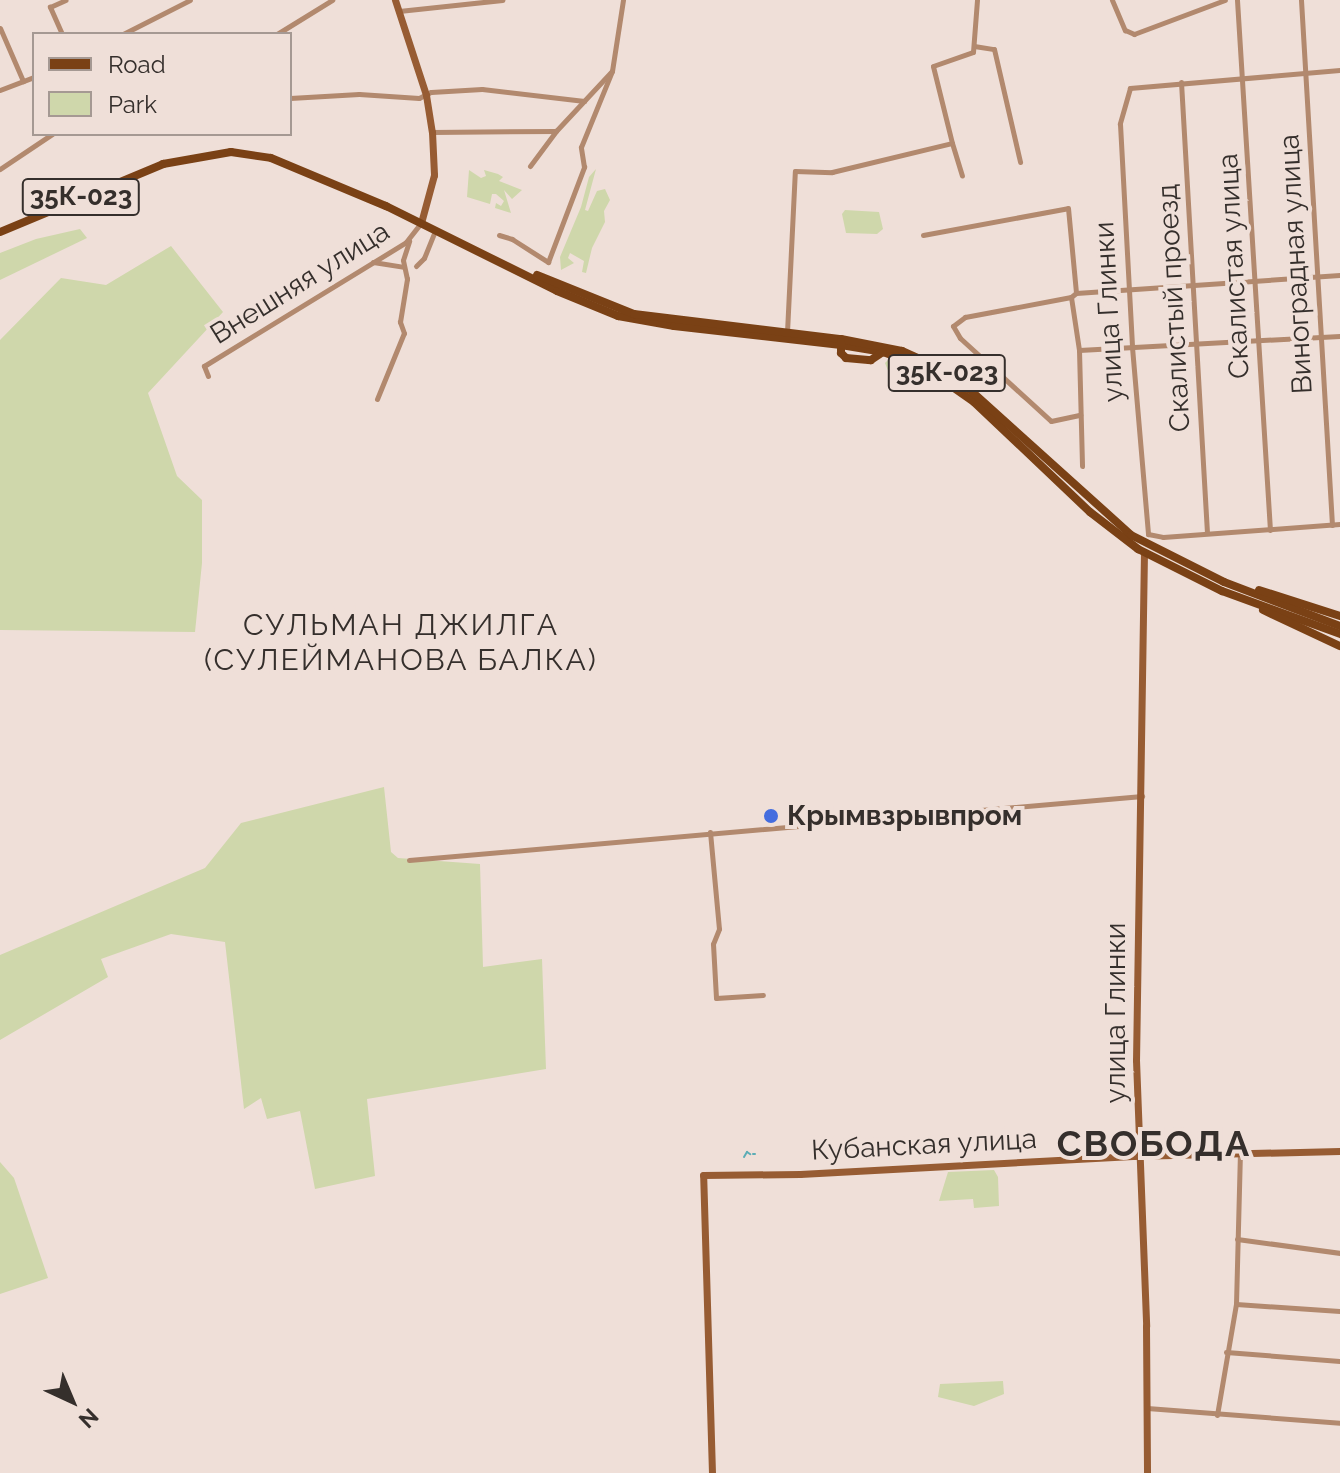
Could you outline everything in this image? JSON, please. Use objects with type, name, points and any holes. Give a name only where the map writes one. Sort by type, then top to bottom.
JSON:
[{"type":"main road","points":[[395,0],[426,95],[432,132],[434,175],[421,223]]},
{"type":"main road","name":"35К-023","points":[[0,232],[163,164],[231,152],[271,158],[421,223],[618,316],[674,326],[841,342],[883,352],[924,367],[956,387],[1090,512],[1144,552],[1257,604],[1340,634]]},
{"type":"main road","name":"35К-023","points":[[491,258],[634,314],[902,351],[933,365],[984,401],[1131,535],[1164,555],[1235,586],[1340,626]]},
{"type":"main road","name":"улица Глинки","points":[[1144,552],[1143,796],[1136,1016],[1147,1473]]},
{"type":"main road","points":[[1235,586],[1259,590],[1340,616]]},
{"type":"main road","points":[[1257,604],[1271,615],[1340,648]]},
{"type":"main road","name":"Кубанская улица","points":[[712,1473],[703,1175],[936,1169],[1139,1156],[1340,1151]]},
{"type":"street","points":[[61,32],[50,7],[66,0]]},
{"type":"street","points":[[127,32],[190,0]]},
{"type":"street","points":[[280,32],[332,0]]},
{"type":"street","points":[[399,11],[502,0]]},
{"type":"street","points":[[499,235],[512,239],[548,262],[584,167],[581,147],[612,71],[623,0]]},
{"type":"street","points":[[962,176],[933,66],[971,54],[977,0]]},
{"type":"street","points":[[1112,0],[1118,17],[1130,33],[1225,0]]},
{"type":"street","name":"Скалистая улица","points":[[1237,0],[1270,530]]},
{"type":"street","name":"Виноградная улица","points":[[1301,0],[1332,525]]},
{"type":"street","points":[[0,28],[23,81]]},
{"type":"street","points":[[974,46],[994,49],[1020,162]]},
{"type":"street","points":[[1181,82],[1340,70]]},
{"type":"street","points":[[530,166],[556,131],[612,71]]},
{"type":"street","points":[[0,90],[32,78]]},
{"type":"street","name":"улица Глинки","points":[[1181,82],[1130,88],[1120,124],[1132,347],[1148,534],[1163,537],[1207,532]]},
{"type":"street","name":"Скалистый проезд","points":[[1181,82],[1207,532]]},
{"type":"street","points":[[292,98],[359,94],[408,98],[482,89],[584,101]]},
{"type":"street","points":[[432,132],[556,131]]},
{"type":"street","points":[[0,169],[49,136]]},
{"type":"street","points":[[787,333],[795,171],[832,172],[952,143]]},
{"type":"street","points":[[923,235],[1068,208],[1079,350],[1082,466]]},
{"type":"street","name":"Внешняя улица","points":[[208,376],[204,366],[410,240],[421,223]]},
{"type":"street","points":[[416,266],[424,258],[435,230]]},
{"type":"street","points":[[377,399],[404,333],[400,322],[407,279],[403,256],[410,240]]},
{"type":"street","points":[[371,262],[404,267]]},
{"type":"street","points":[[1080,415],[1051,421],[960,338],[953,326],[965,317],[1073,295],[1340,275]]},
{"type":"street","points":[[1079,350],[1340,336]]},
{"type":"street","points":[[1207,532],[1340,524]]},
{"type":"street","points":[[409,860],[1143,796]]},
{"type":"street","points":[[710,832],[719,929],[713,944],[716,998],[763,995]]},
{"type":"street","points":[[1217,1415],[1236,1304],[1240,1152]]},
{"type":"street","points":[[1237,1239],[1340,1253]]},
{"type":"street","points":[[1236,1304],[1340,1311]]},
{"type":"street","points":[[1226,1352],[1340,1361]]},
{"type":"street","points":[[1147,1408],[1340,1423]]},
{"type":"green space","points":[[596,169],[585,210],[588,211],[597,191],[605,189],[610,200],[604,211],[605,222],[592,248],[586,273],[582,272],[584,261],[570,253],[568,258],[574,263],[561,270],[560,257],[581,207],[589,177]]},
{"type":"green space","points":[[469,170],[481,178],[486,176],[484,170],[498,174],[503,177],[499,181],[522,190],[512,199],[504,190],[511,213],[495,208],[496,203],[501,206],[504,201],[496,194],[492,194],[490,204],[467,197]]},
{"type":"green space","points":[[845,210],[879,212],[883,229],[877,234],[846,233],[842,214]]},
{"type":"green space","points":[[80,229],[87,238],[0,280],[0,253],[36,239]]},
{"type":"green space","points":[[171,246],[223,312],[148,393],[177,476],[202,500],[202,563],[195,632],[0,630],[0,340],[61,278],[106,285]]},
{"type":"green space","points":[[889,359],[927,373],[927,381],[917,384],[915,381],[896,391],[885,363]]},
{"type":"green space","points":[[384,787],[391,852],[398,858],[480,864],[483,967],[542,959],[546,1069],[367,1099],[375,1176],[315,1189],[300,1111],[267,1119],[261,1098],[244,1109],[225,942],[171,934],[101,959],[108,977],[0,1040],[0,955],[205,868],[241,823]]},
{"type":"green space","points":[[0,1162],[14,1178],[48,1278],[0,1294]]},
{"type":"green space","points":[[994,1170],[998,1177],[999,1206],[974,1208],[973,1199],[939,1201],[948,1172]]},
{"type":"green space","points":[[1003,1381],[1004,1394],[974,1406],[938,1397],[940,1384]]},
{"type":"waterway","points":[[744,1157],[747,1152],[750,1154]]},
{"type":"place","name":"Крымвзрывпром","points":[[771,816]]},
{"type":"district","name":"СУЛЬМАН ДЖИЛГА (СУЛЕЙМАНОВА БАЛКА)","points":[[401,642]]},
{"type":"district","name":"СВОБОДА","points":[[1154,1144]]}]
